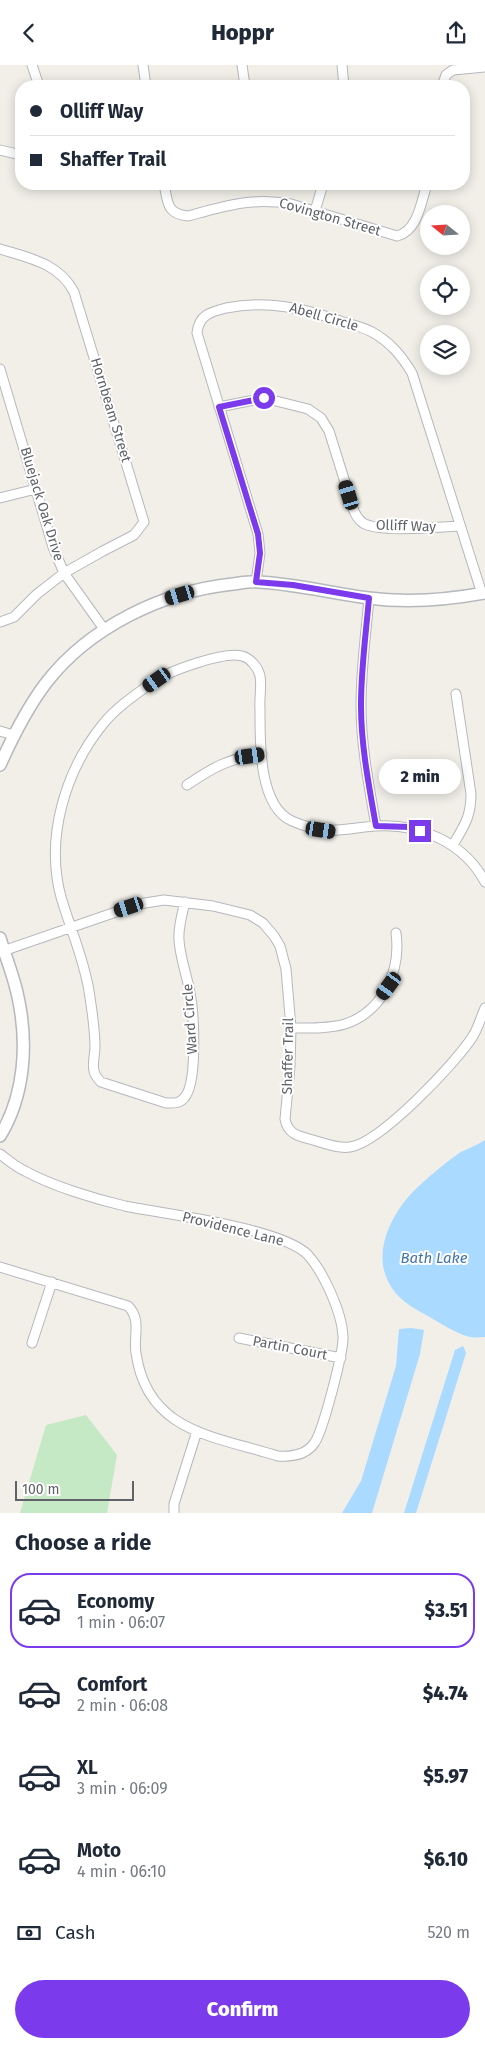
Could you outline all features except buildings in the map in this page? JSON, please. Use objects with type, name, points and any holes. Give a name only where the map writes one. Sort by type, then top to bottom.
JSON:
[{"type":"street","points":[[32,65],[37,80]]},
{"type":"street","points":[[142,65],[145,80]]},
{"type":"street","points":[[242,65],[244,80]]},
{"type":"street","points":[[342,65],[343,80]]},
{"type":"street","points":[[444,80],[446,75],[453,70],[485,67]]},
{"type":"street","points":[[0,150],[15,154]]},
{"type":"street","name":"Covington Street","points":[[165,190],[169,206],[174,213],[181,215],[188,216],[238,202],[257,200],[291,204],[397,236],[404,234],[412,226],[418,215],[425,190]]},
{"type":"street","points":[[316,211],[321,190]]},
{"type":"street","name":"Hornbeam Street","points":[[0,249],[43,262],[56,269],[68,280],[74,292],[143,514],[144,523],[134,535],[64,573],[37,594],[14,617],[0,622]]},
{"type":"street","name":"Abell Circle","points":[[256,582],[260,553],[258,534],[197,333],[202,317],[211,312],[243,305],[272,304],[302,309],[370,331],[387,341],[400,354],[412,373],[460,527],[484,593]]},
{"type":"street","name":"Bluejack Oak Drive","points":[[0,369],[53,547],[64,573],[104,629]]},
{"type":"street","name":"Olliff Way","points":[[219,407],[264,398],[308,409],[321,418],[329,431],[356,517],[364,523],[373,526],[411,529],[460,527]]},
{"type":"street","points":[[0,499],[36,489]]},
{"type":"street","points":[[0,765],[13,735],[47,682],[66,661],[104,629],[172,597],[213,586],[256,582],[293,585],[369,598],[406,600],[442,599],[484,593]]},
{"type":"street","points":[[369,598],[361,677],[361,706],[365,764],[376,826]]},
{"type":"street","points":[[72,927],[61,896],[56,867],[60,811],[70,779],[85,750],[103,723],[126,701],[157,680],[195,663],[233,654],[244,657],[254,664],[260,675],[262,754],[268,793],[278,809],[288,819],[308,827],[334,832],[376,826],[410,827],[453,845],[479,871],[485,883]]},
{"type":"street","points":[[453,845],[468,819],[471,807],[471,793],[456,694]]},
{"type":"street","points":[[0,731],[13,735]]},
{"type":"street","points":[[187,785],[217,765],[238,758],[262,754]]},
{"type":"street","name":"Shaffer Trail","points":[[2,952],[139,904],[164,900],[185,902],[250,915],[263,923],[274,936],[280,946],[286,969],[291,1028],[287,1128],[292,1134],[335,1146],[350,1148],[373,1137],[435,1083],[474,1035],[485,1008]]},
{"type":"street","name":"Ward Circle","points":[[72,927],[89,988],[95,1049],[93,1068],[96,1077],[102,1082],[166,1103],[178,1103],[184,1099],[190,1089],[194,1044],[190,994],[179,941],[179,927],[185,902]]},
{"type":"street","points":[[291,1028],[331,1027],[345,1024],[360,1017],[374,1005],[389,986],[396,966],[398,949],[396,933]]},
{"type":"street","points":[[0,938],[2,952],[18,997],[23,1037],[23,1066],[19,1086],[14,1106],[0,1136]]},
{"type":"street","name":"Providence Lane","points":[[0,1154],[24,1171],[44,1180],[100,1199],[222,1224],[292,1244],[305,1253],[317,1266],[329,1291],[340,1319],[343,1336],[341,1359],[315,1442],[303,1453],[290,1457],[278,1456],[197,1431],[169,1416],[156,1404],[145,1389],[138,1370],[135,1347],[137,1321],[134,1311],[128,1306],[0,1267]]},
{"type":"street","points":[[32,1343],[52,1282]]},
{"type":"street","name":"Partin Court","points":[[239,1338],[341,1359]]},
{"type":"street","points":[[174,1513],[174,1504],[197,1431]]},
{"type":"green space","points":[[86,1415],[117,1455],[107,1513],[20,1513],[46,1425]]},
{"type":"water","name":"Bath Lake","points":[[485,1140],[485,1337],[473,1337],[451,1329],[403,1300],[391,1287],[385,1273],[382,1258],[384,1242],[389,1227],[409,1196],[455,1156]]},
{"type":"water","points":[[399,1329],[424,1330],[420,1354],[372,1513],[342,1513],[361,1481],[396,1366]]},
{"type":"water","points":[[463,1346],[466,1353],[416,1513],[404,1513],[455,1350]]},
{"type":"route","points":[[264,398],[219,407],[258,534],[260,553],[256,582],[293,585],[369,598],[361,677],[361,706],[365,764],[376,826],[410,827],[420,831]]}]
